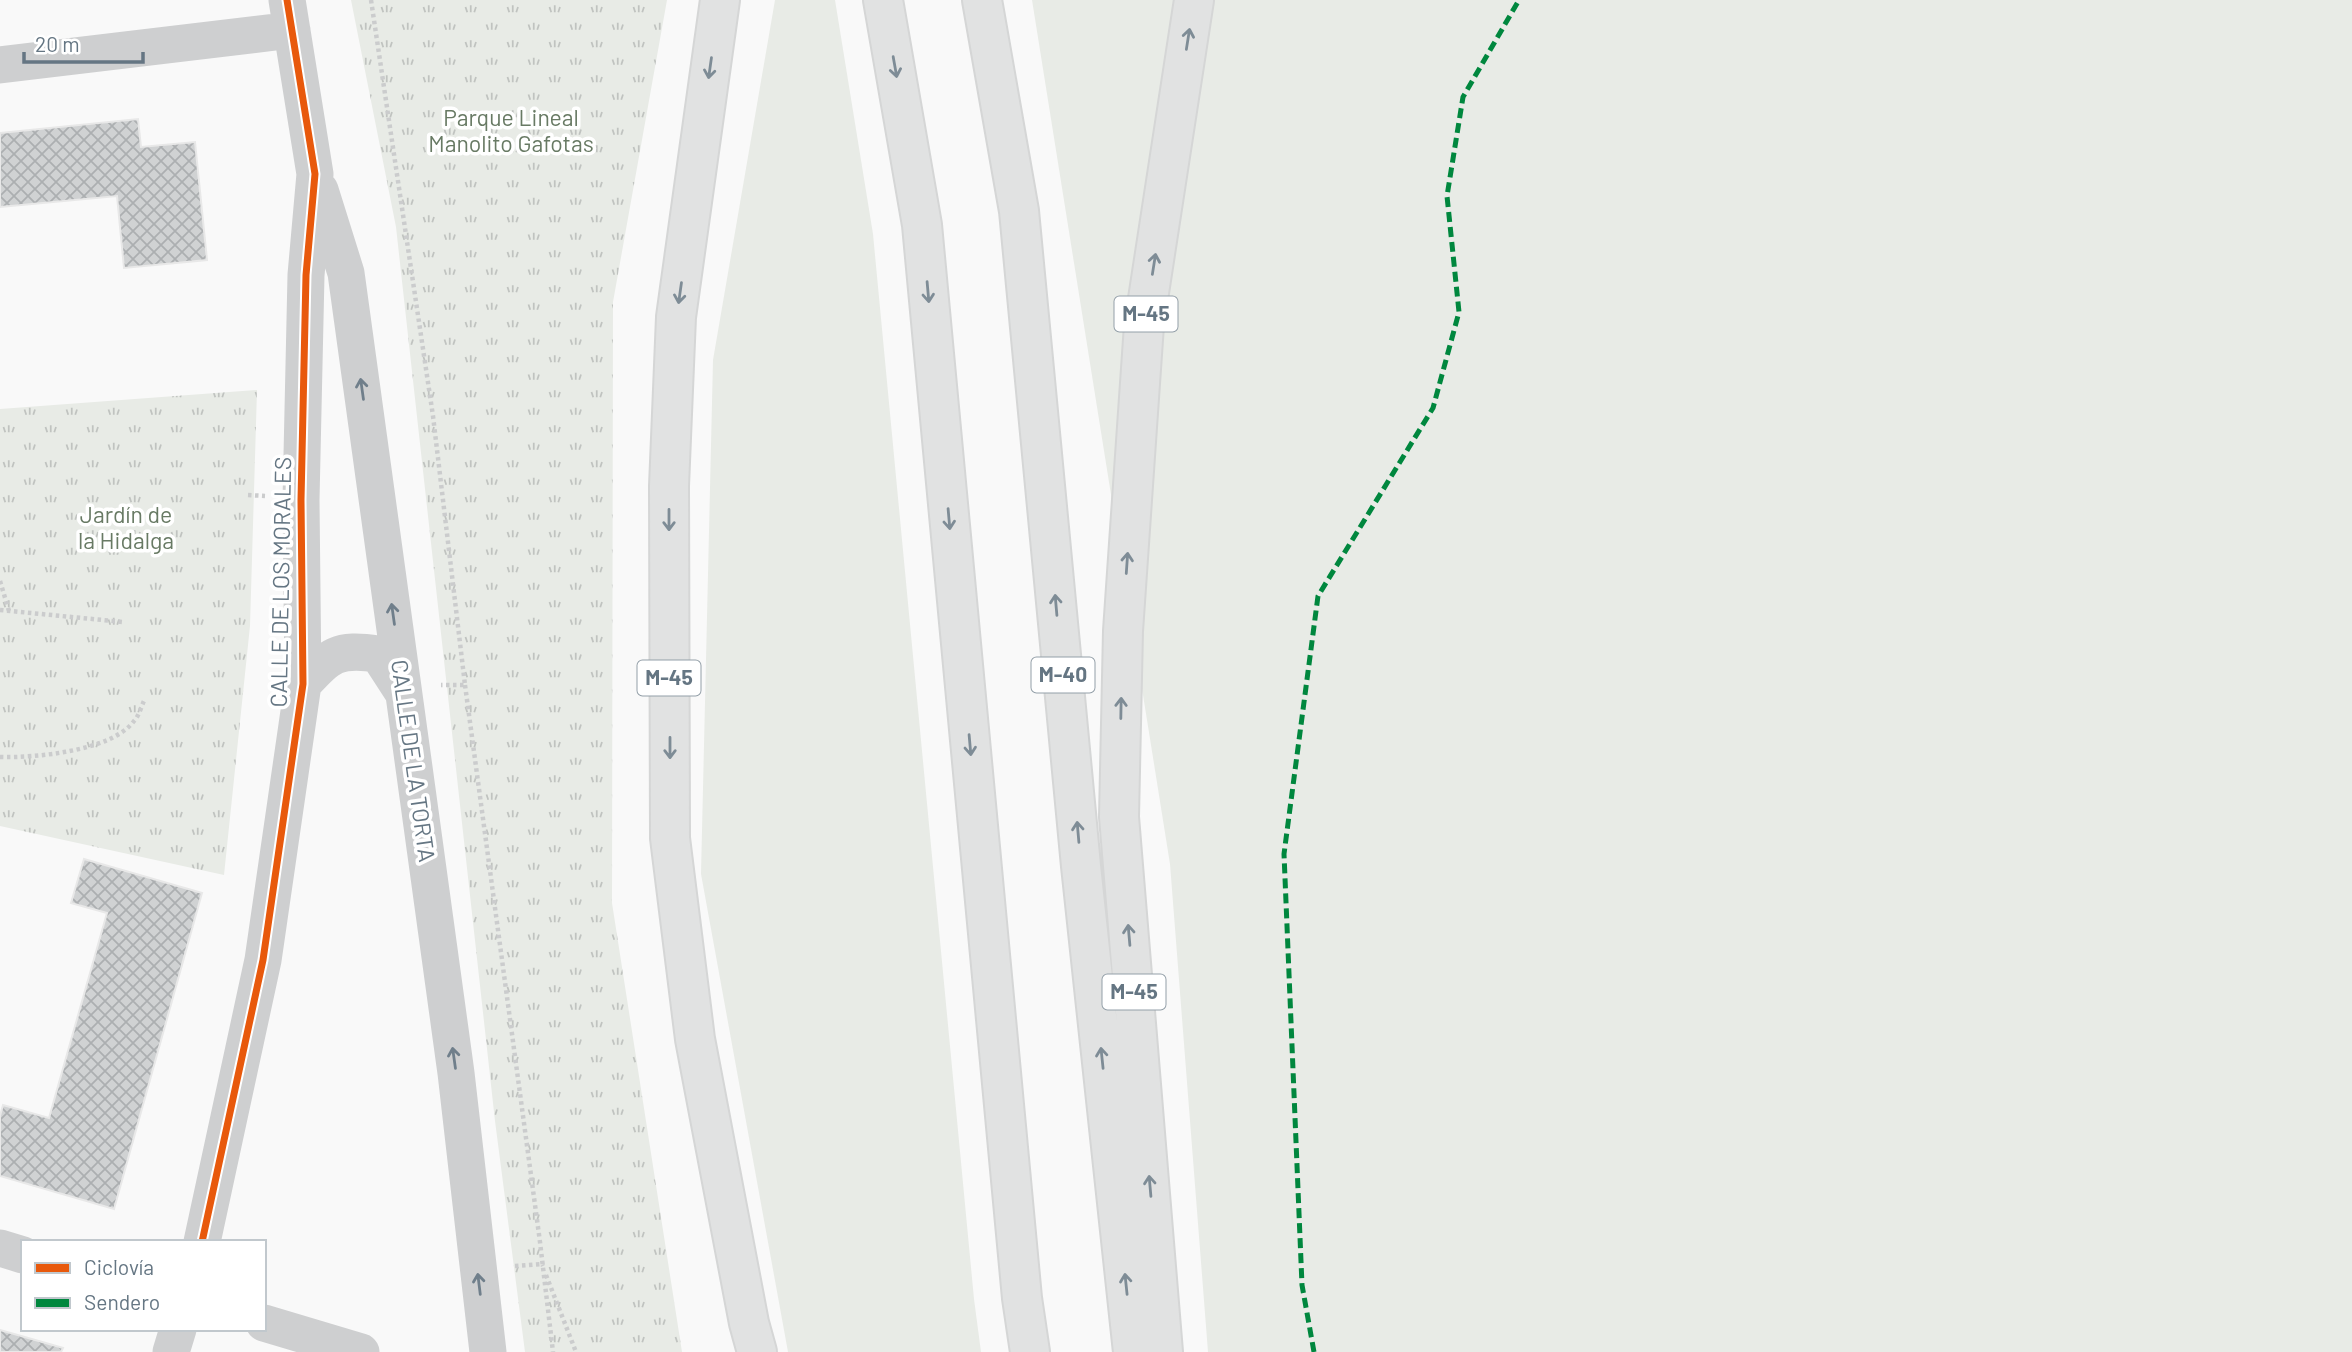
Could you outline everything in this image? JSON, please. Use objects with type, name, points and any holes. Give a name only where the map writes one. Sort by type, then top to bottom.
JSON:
[{"type":"highway","name":"M-45","points":[[720,0],[676,317],[668,486],[670,838],[695,1039],[749,1323],[757,1352]]},
{"type":"highway","points":[[883,0],[922,225],[1021,1284],[1030,1352]]},
{"type":"highway","name":"M-40","points":[[982,0],[1019,211],[1081,866],[1133,1352]]},
{"type":"highway","name":"M-45","points":[[1163,1352],[1119,817],[1122,645],[1144,326],[1194,0]]},
{"type":"street","points":[[0,65],[289,15]]},
{"type":"street","name":"CALLE DE LOS MORALES","points":[[202,1240],[263,960],[303,684],[301,500],[306,288],[315,174],[289,15]]},
{"type":"street","name":"CALLE DE LA TORTA","points":[[315,174],[346,273],[418,689],[456,1073],[488,1352]]},
{"type":"street","points":[[303,684],[326,659],[352,650],[378,654],[418,689]]},
{"type":"street","points":[[0,1248],[21,1254]]},
{"type":"street","points":[[266,1324],[361,1352]]},
{"type":"street","points":[[171,1352],[177,1331]]},
{"type":"path","points":[[371,0],[433,416],[465,685],[553,1352]]},
{"type":"path","points":[[0,581],[9,611]]},
{"type":"path","points":[[0,610],[123,622]]},
{"type":"path","points":[[418,689],[465,685]]},
{"type":"path","points":[[0,757],[40,757],[89,747],[118,734],[134,722],[144,701]]},
{"type":"path","points":[[477,1268],[542,1264],[576,1352]]},
{"type":"green space","name":"Parque Lineal Manolito Gafotas","points":[[351,0],[667,0],[613,302],[612,903],[682,1352],[525,1352],[495,1121],[396,227]]},
{"type":"green space","points":[[775,0],[835,0],[873,234],[981,1352],[788,1352],[701,874],[713,360]]},
{"type":"green space","points":[[1032,0],[2352,0],[2352,1352],[1208,1352],[1170,864]]},
{"type":"green space","name":"Jardín de la Hidalga","points":[[257,390],[250,626],[224,875],[0,826],[0,409]]},
{"type":"building","points":[[138,119],[141,147],[195,142],[207,260],[124,268],[117,196],[0,207],[0,133]]},
{"type":"building","points":[[84,859],[202,893],[114,1209],[0,1176],[0,1116],[3,1105],[49,1118],[107,913],[71,903]]},
{"type":"building","points":[[0,1330],[63,1348],[61,1352],[0,1352]]},
{"type":"marked path","points":[[1314,1352],[1302,1285],[1284,854],[1318,596],[1433,408],[1459,312],[1447,196],[1463,97],[1519,0]]},
{"type":"cycle path","points":[[202,1240],[263,960],[303,684],[301,500],[306,275],[315,174],[287,0]]}]
